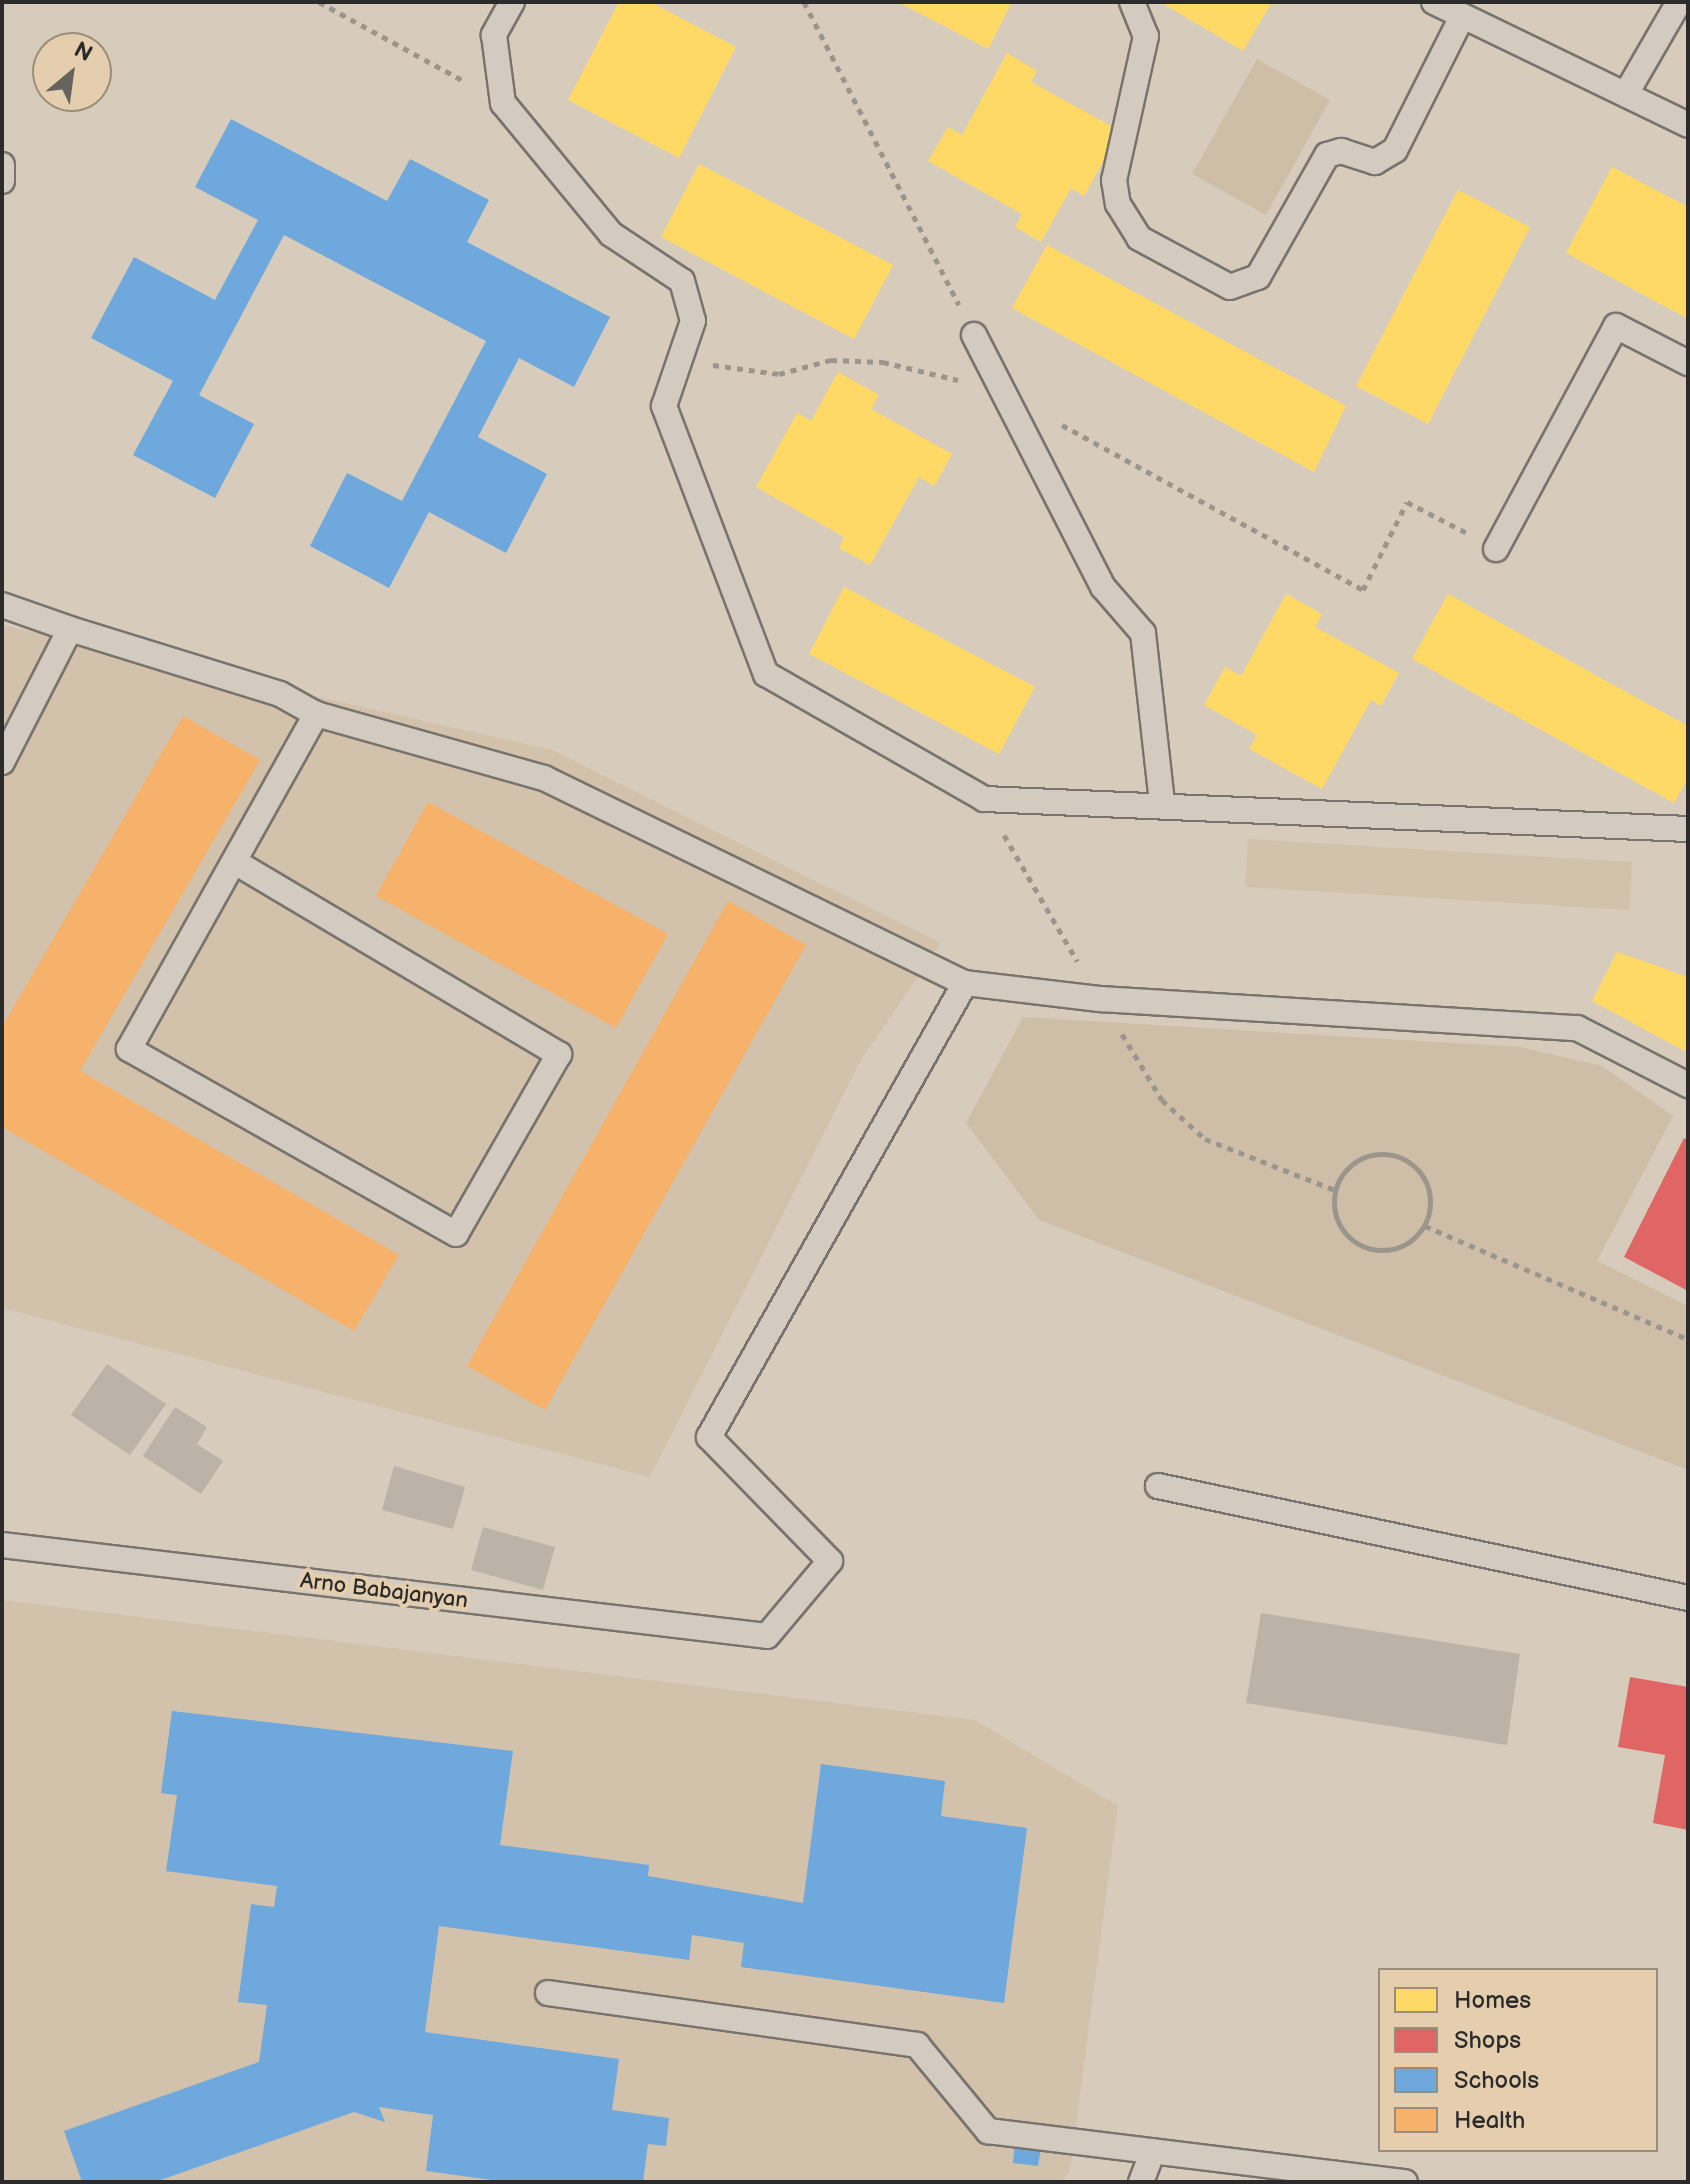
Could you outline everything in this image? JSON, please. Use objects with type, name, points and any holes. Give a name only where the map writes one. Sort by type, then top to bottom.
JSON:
[{"type":"lane","points":[[512,2],[494,35],[503,103],[611,234],[682,281],[693,321],[664,406],[766,674],[984,799],[1162,802],[1688,829]]},
{"type":"lane","points":[[1132,2],[1146,36],[1114,180],[1118,204],[1139,238],[1230,287],[1258,277],[1327,155],[1341,151],[1375,162],[1395,150],[1461,19]]},
{"type":"lane","points":[[1434,2],[1461,19],[1627,92],[1688,125]]},
{"type":"lane","points":[[1627,92],[1679,2]]},
{"type":"lane","points":[[2,165],[2,181]]},
{"type":"lane","points":[[1496,549],[1616,326],[1688,363]]},
{"type":"lane","points":[[974,335],[1103,587],[1143,633],[1162,802]]},
{"type":"lane","points":[[2,605],[280,694],[316,714],[544,778],[965,983],[1100,999],[1577,1028],[1688,1085]]},
{"type":"lane","points":[[2,762],[70,629]]},
{"type":"lane","points":[[235,862],[559,1054],[456,1234],[129,1049],[316,714]]},
{"type":"lane","name":"Arno Babajanyan","points":[[2,1545],[767,1636],[830,1561],[709,1437],[965,983]]},
{"type":"lane","points":[[1158,1486],[1688,1598]]},
{"type":"lane","points":[[548,1993],[917,2045],[988,2131],[1405,2182]]},
{"type":"lane","points":[[1141,2182],[1153,2151]]},
{"type":"path","points":[[319,2],[503,103]]},
{"type":"path","points":[[804,2],[974,335]]},
{"type":"path","points":[[684,349],[728,372],[779,374],[831,360],[938,374]]},
{"type":"path","points":[[1005,394],[1363,590],[1407,502],[1496,549]]},
{"type":"path","points":[[984,799],[1162,1100],[1205,1139],[1335,1190]]},
{"type":"path","points":[[1365,1156],[1399,1156],[1425,1177],[1431,1210],[1425,1226],[1402,1247],[1357,1244],[1337,1221],[1335,1190],[1365,1156]]},
{"type":"path","points":[[1425,1226],[1688,1339]]},
{"type":"shaded area","points":[[1257,59],[1330,100],[1266,215],[1192,174]]},
{"type":"shaded area","points":[[2,625],[552,750],[941,943],[861,1060],[650,1477],[2,1308]]},
{"type":"shaded area","points":[[1248,839],[1632,862],[1630,910],[1245,887]]},
{"type":"shaded area","points":[[1023,1017],[1521,1047],[1602,1066],[1673,1116],[1597,1261],[1688,1306],[1688,1470],[1039,1220],[966,1123]]},
{"type":"shaded area","points":[[2,1600],[975,1720],[1118,1806],[1070,2171],[1061,2182],[2,2182]]},
{"type":"building: Homes","points":[[619,2],[650,2],[736,47],[679,158],[568,100]]},
{"type":"building: Homes","points":[[898,2],[1012,2],[988,49]]},
{"type":"building: Homes","points":[[1160,2],[1272,2],[1243,51]]},
{"type":"building: Homes","points":[[1007,53],[1037,71],[1031,82],[1120,131],[1084,196],[1071,188],[1041,242],[1015,227],[1022,214],[928,161],[948,127],[962,135]]},
{"type":"building: Homes","points":[[699,164],[893,265],[854,339],[661,237]]},
{"type":"building: Homes","points":[[1612,167],[1688,207],[1688,319],[1566,253]]},
{"type":"building: Homes","points":[[1458,190],[1530,227],[1428,424],[1356,386]]},
{"type":"building: Homes","points":[[1047,245],[1346,406],[1314,472],[1012,308]]},
{"type":"building: Homes","points":[[838,372],[879,395],[871,409],[952,454],[934,486],[919,477],[870,565],[839,548],[844,537],[756,487],[797,413],[811,421]]},
{"type":"building: Homes","points":[[844,587],[1035,687],[999,754],[809,654]]},
{"type":"building: Homes","points":[[1286,594],[1322,614],[1315,627],[1399,673],[1381,706],[1371,700],[1322,789],[1249,749],[1257,735],[1204,705],[1225,667],[1241,676]]},
{"type":"building: Homes","points":[[1448,594],[1688,726],[1688,778],[1674,803],[1412,659]]},
{"type":"building: Homes","points":[[1617,952],[1688,977],[1688,1053],[1592,1001]]},
{"type":"building: Shops","points":[[1684,1138],[1688,1140],[1688,1291],[1624,1257]]},
{"type":"building: Shops","points":[[1630,1677],[1688,1687],[1688,1830],[1653,1823],[1665,1755],[1618,1747]]},
{"type":"building: Schools","points":[[231,119],[387,201],[410,159],[489,200],[467,242],[610,317],[574,387],[519,358],[478,437],[547,474],[506,553],[429,512],[389,588],[310,546],[347,473],[402,501],[486,341],[284,235],[199,395],[254,424],[215,498],[133,455],[173,381],[91,338],[134,257],[215,300],[258,220],[195,187]]},
{"type":"building: Schools","points":[[172,1711],[513,1751],[500,1845],[649,1865],[648,1876],[803,1903],[821,1764],[945,1781],[941,1816],[1027,1828],[1004,2003],[741,1967],[744,1943],[692,1935],[689,1960],[439,1926],[425,2032],[619,2059],[612,2110],[669,2118],[666,2146],[648,2144],[643,2182],[506,2182],[426,2171],[433,2115],[379,2107],[385,2122],[354,2112],[155,2182],[82,2182],[64,2131],[259,2062],[267,2005],[238,2002],[251,1904],[274,1907],[277,1886],[166,1871],[177,1795],[161,1793]]},
{"type":"building: Schools","points":[[1015,2140],[1042,2142],[1038,2166],[1013,2163]]},
{"type":"building: Health","points":[[183,716],[260,760],[80,1071],[399,1255],[354,1331],[2,1127],[2,1027]]},
{"type":"building: Health","points":[[428,802],[668,934],[616,1028],[376,896]]},
{"type":"building: Health","points":[[728,901],[806,945],[545,1410],[467,1366]]},
{"type":"building: Other","points":[[107,1364],[166,1404],[130,1455],[71,1415]]},
{"type":"building: Other","points":[[175,1407],[207,1427],[197,1444],[223,1461],[201,1494],[143,1456]]},
{"type":"building: Other","points":[[394,1466],[465,1487],[453,1529],[382,1510]]},
{"type":"building: Other","points":[[483,1527],[555,1547],[543,1590],[471,1570]]},
{"type":"building: Other","points":[[1261,1613],[1520,1654],[1507,1745],[1246,1703]]}]
